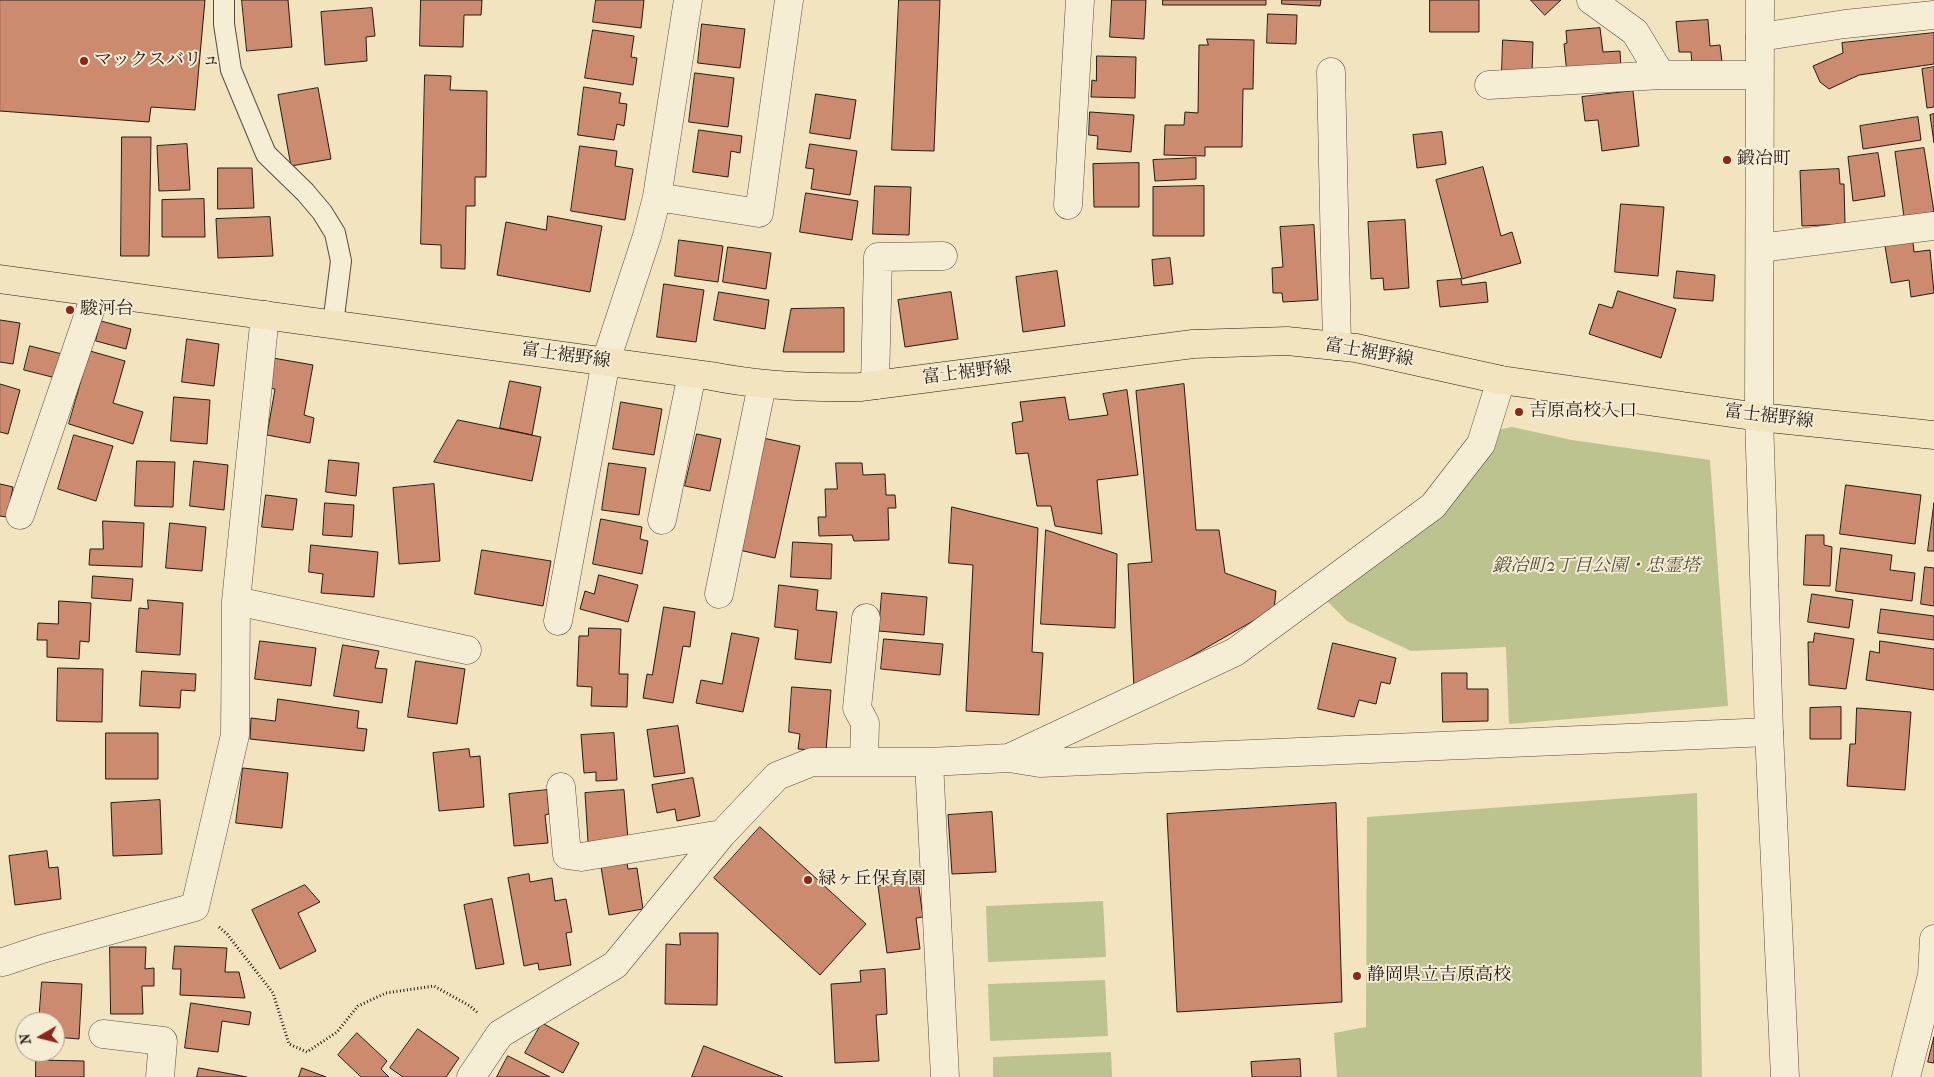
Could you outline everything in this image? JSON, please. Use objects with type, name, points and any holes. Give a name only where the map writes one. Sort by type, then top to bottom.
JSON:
[{"type":"main road","name":"富士裾野線","points":[[0,278],[96,293],[332,324],[762,385],[806,388],[875,385],[1193,344],[1288,341],[1337,346],[1501,380],[1759,417],[1934,436]]},
{"type":"street","points":[[558,621],[606,362],[647,236],[656,197],[688,0]]},
{"type":"street","points":[[656,197],[759,213],[789,0]]},
{"type":"street","points":[[1068,205],[1080,0]]},
{"type":"street","points":[[1592,0],[1635,32],[1661,75]]},
{"type":"street","points":[[1760,0],[1759,417],[1769,732],[1785,1077]]},
{"type":"street","points":[[1760,37],[1845,24],[1934,14]]},
{"type":"street","points":[[1331,72],[1337,346]]},
{"type":"street","points":[[1489,85],[1661,75],[1759,75]]},
{"type":"street","points":[[1760,248],[1934,226]]},
{"type":"street","points":[[875,385],[878,257],[943,256]]},
{"type":"street","points":[[20,516],[96,293]]},
{"type":"street","points":[[2,962],[42,948],[196,907],[235,735],[236,601],[264,315]]},
{"type":"street","points":[[662,520],[692,374]]},
{"type":"street","points":[[1009,758],[1235,652],[1433,506],[1481,444],[1501,380]]},
{"type":"street","points":[[719,594],[762,385]]},
{"type":"street","points":[[236,601],[467,650]]},
{"type":"street","points":[[864,762],[865,723],[857,708],[866,618]]},
{"type":"street","points":[[471,1077],[500,1034],[615,965],[722,834],[777,776],[812,762],[929,762],[1009,758],[1040,763],[1769,732]]},
{"type":"street","points":[[929,762],[945,1077]]},
{"type":"street","points":[[561,787],[567,856],[581,857],[722,834]]},
{"type":"street","points":[[1906,1077],[1932,975],[1934,939]]},
{"type":"street","points":[[103,1034],[163,1041],[160,1077]]},
{"type":"lane","points":[[224,0],[224,24],[231,70],[266,154],[305,192],[322,212],[335,233],[341,261],[332,324]]},
{"type":"path","points":[[196,907],[227,934],[272,994],[289,1044],[307,1052],[337,1032],[358,1006],[386,993],[434,986],[470,1006],[500,1034]]},
{"type":"green space","name":"鍛冶町2丁目公園・忠霊塔","points":[[1512,427],[1572,440],[1710,460],[1728,706],[1509,724],[1506,647],[1411,651],[1347,621],[1325,599],[1497,430]]},
{"type":"green space","points":[[1697,793],[1702,1077],[1337,1077],[1334,1033],[1366,1027],[1367,817]]},
{"type":"green space","points":[[1103,901],[1106,957],[988,962],[986,906]]},
{"type":"green space","points":[[1105,980],[1108,1036],[990,1041],[988,984]]},
{"type":"green space","points":[[1111,1052],[1112,1077],[993,1077],[993,1057]]},
{"type":"building","points":[[0,0],[205,0],[195,110],[151,107],[149,122],[0,111]]},
{"type":"building","points":[[242,0],[288,0],[292,47],[247,51]]},
{"type":"building","points":[[421,0],[482,0],[481,15],[464,15],[463,47],[420,46]]},
{"type":"building","points":[[596,0],[644,0],[641,28],[593,22]]},
{"type":"building","points":[[899,0],[940,0],[934,151],[892,150]]},
{"type":"building","points":[[1112,0],[1146,0],[1144,39],[1110,37]]},
{"type":"building","points":[[1163,0],[1266,0],[1266,5],[1163,5]]},
{"type":"building","points":[[1282,0],[1321,0],[1320,6],[1282,4]]},
{"type":"building","points":[[1430,0],[1479,0],[1479,32],[1430,32]]},
{"type":"building","points":[[1531,0],[1561,0],[1545,15]]},
{"type":"building","points":[[372,8],[375,36],[366,37],[367,61],[325,65],[321,12]]},
{"type":"building","points":[[1268,14],[1297,15],[1296,44],[1267,43]]},
{"type":"building","points":[[1708,20],[1710,46],[1720,45],[1722,62],[1692,64],[1691,52],[1679,52],[1676,22]]},
{"type":"building","points":[[702,24],[745,29],[740,68],[698,63]]},
{"type":"building","points":[[1600,28],[1603,52],[1620,51],[1621,69],[1567,74],[1564,44],[1567,43],[1566,31]]},
{"type":"building","points":[[593,30],[634,36],[631,57],[637,58],[633,85],[585,78]]},
{"type":"building","points":[[1934,33],[1934,64],[1859,75],[1829,89],[1820,82],[1813,66],[1843,53],[1842,43]]},
{"type":"building","points":[[1207,39],[1254,40],[1253,89],[1243,89],[1242,147],[1205,147],[1205,156],[1164,155],[1165,125],[1184,125],[1185,112],[1198,113],[1199,45],[1208,45]]},
{"type":"building","points":[[1503,40],[1533,42],[1532,73],[1502,71]]},
{"type":"building","points":[[1097,56],[1136,57],[1135,98],[1091,97],[1092,80],[1096,81]]},
{"type":"building","points":[[1934,67],[1934,107],[1927,108],[1922,69]]},
{"type":"building","points":[[695,73],[734,78],[728,127],[689,122]]},
{"type":"building","points":[[425,75],[451,76],[450,90],[487,91],[486,177],[475,177],[475,206],[466,206],[465,269],[441,268],[441,245],[421,244]]},
{"type":"building","points":[[584,87],[621,93],[619,103],[627,104],[624,126],[617,124],[614,140],[578,135]]},
{"type":"building","points":[[318,88],[331,159],[291,166],[278,95]]},
{"type":"building","points":[[1633,91],[1639,146],[1602,151],[1598,120],[1585,121],[1582,97]]},
{"type":"building","points":[[816,94],[856,100],[850,139],[810,133]]},
{"type":"building","points":[[1090,112],[1134,115],[1131,152],[1097,149],[1098,136],[1089,135]]},
{"type":"building","points":[[1934,114],[1934,143],[1930,115]]},
{"type":"building","points":[[1918,117],[1921,140],[1863,149],[1860,126]]},
{"type":"building","points":[[699,130],[742,136],[740,153],[731,151],[728,177],[693,172]]},
{"type":"building","points":[[1442,132],[1446,164],[1417,168],[1413,135]]},
{"type":"building","points":[[122,137],[151,137],[149,256],[121,256]]},
{"type":"building","points":[[187,144],[190,190],[159,191],[157,146]]},
{"type":"building","points":[[810,144],[857,151],[850,195],[811,189],[814,169],[806,168]]},
{"type":"building","points":[[580,146],[617,151],[615,166],[633,169],[625,220],[571,211]]},
{"type":"building","points":[[1924,148],[1934,212],[1904,217],[1895,152]]},
{"type":"building","points":[[1878,153],[1885,196],[1853,201],[1848,157]]},
{"type":"building","points":[[1196,158],[1196,179],[1155,181],[1153,160]]},
{"type":"building","points":[[1139,163],[1139,207],[1094,207],[1093,164]]},
{"type":"building","points":[[1483,167],[1501,236],[1512,232],[1521,263],[1462,279],[1436,180]]},
{"type":"building","points":[[218,168],[252,168],[254,208],[218,209]]},
{"type":"building","points":[[1839,169],[1840,184],[1844,184],[1845,224],[1802,226],[1800,171]]},
{"type":"building","points":[[875,186],[911,187],[909,235],[873,234]]},
{"type":"building","points":[[1204,186],[1204,236],[1153,236],[1153,187]]},
{"type":"building","points":[[806,193],[858,201],[852,240],[800,232]]},
{"type":"building","points":[[204,199],[205,237],[162,237],[162,200]]},
{"type":"building","points":[[1621,204],[1664,207],[1658,276],[1615,272]]},
{"type":"building","points":[[548,216],[602,226],[590,292],[497,275],[506,222],[546,230]]},
{"type":"building","points":[[270,217],[273,256],[218,258],[216,219]]},
{"type":"building","points":[[1405,220],[1409,288],[1384,290],[1383,278],[1371,279],[1368,222]]},
{"type":"building","points":[[1314,225],[1318,300],[1283,302],[1282,293],[1273,293],[1272,268],[1283,267],[1280,227]]},
{"type":"building","points":[[679,240],[723,246],[718,282],[675,276]]},
{"type":"building","points":[[1913,242],[1914,252],[1930,250],[1934,293],[1911,297],[1909,280],[1891,283],[1885,246]]},
{"type":"building","points":[[728,247],[771,253],[766,289],[723,282]]},
{"type":"building","points":[[1170,258],[1173,284],[1154,286],[1152,260]]},
{"type":"building","points":[[1057,271],[1065,326],[1023,332],[1016,277]]},
{"type":"building","points":[[1677,271],[1715,275],[1713,301],[1674,298]]},
{"type":"building","points":[[1461,279],[1462,285],[1486,282],[1488,302],[1440,307],[1437,281]]},
{"type":"building","points":[[664,284],[704,290],[696,342],[657,337]]},
{"type":"building","points":[[1618,291],[1676,309],[1661,358],[1589,334],[1599,304],[1612,308]]},
{"type":"building","points":[[719,292],[769,300],[765,329],[714,320]]},
{"type":"building","points":[[951,292],[958,339],[905,347],[898,300]]},
{"type":"building","points":[[844,308],[844,352],[783,352],[791,309]]},
{"type":"building","points":[[0,320],[20,323],[13,364],[0,362]]},
{"type":"building","points":[[101,321],[131,329],[126,349],[96,341]]},
{"type":"building","points":[[187,339],[219,344],[214,386],[182,382]]},
{"type":"building","points":[[30,346],[62,354],[56,378],[24,370]]},
{"type":"building","points":[[90,351],[125,361],[113,403],[143,412],[133,444],[69,424]]},
{"type":"building","points":[[273,358],[313,365],[304,415],[314,418],[310,443],[267,435],[275,389],[268,388]]},
{"type":"building","points":[[510,381],[541,387],[532,435],[500,428]]},
{"type":"building","points":[[0,384],[20,390],[8,434],[0,432]]},
{"type":"building","points":[[1184,384],[1196,530],[1219,530],[1225,573],[1276,591],[1274,609],[1134,689],[1128,564],[1152,562],[1136,391]]},
{"type":"building","points":[[1127,390],[1138,475],[1097,480],[1102,534],[1055,526],[1051,506],[1037,506],[1028,453],[1016,454],[1012,423],[1023,421],[1020,402],[1065,397],[1069,420],[1108,415],[1103,394]]},
{"type":"building","points":[[174,397],[210,400],[207,444],[171,441]]},
{"type":"building","points":[[621,402],[662,409],[654,455],[613,449]]},
{"type":"building","points":[[458,420],[541,437],[532,481],[434,462]]},
{"type":"building","points":[[697,434],[721,439],[710,491],[685,486]]},
{"type":"building","points":[[74,435],[113,446],[96,501],[58,489]]},
{"type":"building","points":[[763,438],[800,446],[775,558],[739,550]]},
{"type":"building","points":[[329,460],[359,463],[356,496],[326,492]]},
{"type":"building","points":[[137,461],[175,462],[173,507],[135,506]]},
{"type":"building","points":[[194,461],[228,465],[224,510],[190,506]]},
{"type":"building","points":[[609,463],[646,468],[639,515],[602,510]]},
{"type":"building","points":[[836,463],[862,463],[863,475],[885,474],[886,495],[895,495],[896,508],[888,508],[889,540],[854,541],[852,535],[819,536],[818,517],[826,517],[825,489],[837,489]]},
{"type":"building","points":[[0,484],[13,487],[7,517],[0,516]]},
{"type":"building","points":[[434,484],[440,561],[399,564],[393,488]]},
{"type":"building","points":[[1846,485],[1921,495],[1915,544],[1840,534]]},
{"type":"building","points":[[266,495],[297,499],[293,530],[262,527]]},
{"type":"building","points":[[325,503],[354,505],[352,537],[323,535]]},
{"type":"building","points":[[1934,503],[1934,551],[1928,551]]},
{"type":"building","points":[[952,507],[1038,528],[1032,652],[1043,653],[1039,715],[966,711],[973,565],[949,563]]},
{"type":"building","points":[[601,519],[642,527],[640,539],[648,541],[642,574],[593,564]]},
{"type":"building","points":[[103,521],[144,523],[142,567],[89,565],[90,549],[103,549]]},
{"type":"building","points":[[170,523],[206,527],[202,571],[166,568]]},
{"type":"building","points":[[1046,530],[1117,554],[1115,628],[1041,624]]},
{"type":"building","points":[[1806,535],[1824,535],[1824,545],[1832,547],[1830,586],[1804,585]]},
{"type":"building","points":[[793,542],[832,544],[831,579],[791,577]]},
{"type":"building","points":[[311,545],[378,552],[374,597],[321,593],[323,574],[309,572]]},
{"type":"building","points":[[1841,548],[1892,555],[1890,570],[1915,573],[1912,601],[1836,591]]},
{"type":"building","points":[[482,550],[551,561],[543,606],[475,594]]},
{"type":"building","points":[[1925,567],[1934,568],[1934,606],[1921,604]]},
{"type":"building","points":[[599,575],[638,585],[628,622],[580,609],[585,591],[594,594]]},
{"type":"building","points":[[93,576],[133,579],[131,601],[92,598]]},
{"type":"building","points":[[779,585],[818,590],[816,610],[837,612],[831,663],[795,659],[798,630],[775,627]]},
{"type":"building","points":[[882,593],[927,597],[924,635],[879,631]]},
{"type":"building","points":[[1812,594],[1853,600],[1849,628],[1808,622]]},
{"type":"building","points":[[148,600],[183,603],[180,655],[136,652],[139,608],[148,609]]},
{"type":"building","points":[[59,601],[91,603],[89,642],[80,641],[79,659],[47,657],[47,640],[37,640],[38,623],[58,624]]},
{"type":"building","points":[[664,607],[695,612],[690,647],[683,646],[673,703],[643,698],[647,674],[652,675]]},
{"type":"building","points":[[1881,609],[1934,616],[1934,640],[1878,633]]},
{"type":"building","points":[[589,628],[621,629],[619,674],[628,674],[627,707],[591,706],[592,687],[577,686],[579,636],[588,636]]},
{"type":"building","points":[[732,633],[759,638],[743,712],[696,703],[701,680],[722,684]]},
{"type":"building","points":[[1815,633],[1854,639],[1846,689],[1809,685],[1808,642],[1813,642]]},
{"type":"building","points":[[884,639],[943,644],[940,675],[881,669]]},
{"type":"building","points":[[260,641],[316,648],[311,686],[255,679]]},
{"type":"building","points":[[1880,641],[1934,649],[1934,690],[1866,680],[1870,651],[1879,653]]},
{"type":"building","points":[[1333,643],[1396,658],[1390,684],[1381,682],[1376,704],[1359,700],[1354,717],[1318,709]]},
{"type":"building","points":[[343,645],[379,651],[375,668],[387,669],[382,703],[334,696]]},
{"type":"building","points":[[416,661],[465,669],[457,724],[408,717]]},
{"type":"building","points":[[58,668],[103,669],[102,722],[57,721]]},
{"type":"building","points":[[142,671],[196,674],[195,691],[181,690],[180,708],[140,706]]},
{"type":"building","points":[[1442,673],[1467,673],[1467,689],[1488,689],[1488,721],[1443,722]]},
{"type":"building","points":[[792,687],[831,690],[826,751],[798,749],[800,734],[789,732]]},
{"type":"building","points":[[278,699],[359,711],[357,728],[367,729],[364,751],[250,739],[251,718],[275,721]]},
{"type":"building","points":[[1841,707],[1841,739],[1810,739],[1810,708]]},
{"type":"building","points":[[1857,708],[1911,712],[1905,790],[1847,786],[1850,744],[1855,744]]},
{"type":"building","points":[[678,726],[685,773],[654,777],[647,730]]},
{"type":"building","points":[[106,733],[158,733],[158,779],[106,779]]},
{"type":"building","points":[[614,733],[617,780],[596,781],[596,772],[584,773],[581,735]]},
{"type":"building","points":[[469,749],[470,757],[480,756],[484,807],[439,811],[433,753]]},
{"type":"building","points":[[243,768],[288,773],[282,828],[236,823]]},
{"type":"building","points":[[693,778],[700,816],[677,821],[675,809],[657,813],[652,785]]},
{"type":"building","points":[[547,790],[549,814],[545,815],[548,843],[514,846],[509,794]]},
{"type":"building","points":[[624,790],[628,840],[588,842],[585,793]]},
{"type":"building","points":[[160,800],[162,854],[113,856],[111,803]]},
{"type":"building","points":[[1336,803],[1342,1002],[1177,1012],[1167,814]]},
{"type":"building","points":[[992,812],[996,872],[952,874],[948,815]]},
{"type":"building","points":[[760,827],[866,924],[820,975],[714,878]]},
{"type":"building","points":[[47,851],[49,868],[58,867],[61,899],[15,905],[9,856]]},
{"type":"building","points":[[627,863],[628,869],[637,868],[643,909],[609,915],[601,867]]},
{"type":"building","points":[[529,874],[530,882],[552,878],[555,901],[566,899],[572,932],[566,933],[571,965],[539,970],[538,963],[524,966],[508,878]]},
{"type":"building","points":[[918,881],[923,917],[916,918],[920,949],[887,953],[878,886]]},
{"type":"building","points":[[305,885],[320,902],[298,913],[316,951],[280,969],[252,910]]},
{"type":"building","points":[[492,899],[504,964],[476,969],[464,905]]},
{"type":"building","points":[[680,933],[718,933],[717,1005],[665,1004],[666,944],[680,945]]},
{"type":"building","points":[[175,946],[227,948],[225,972],[239,972],[245,998],[180,995],[181,969],[173,969]]},
{"type":"building","points":[[110,947],[146,947],[145,969],[154,968],[154,986],[142,986],[143,1014],[111,1014]]},
{"type":"building","points":[[885,969],[887,1014],[876,1015],[879,1061],[835,1063],[831,984],[861,982],[860,971]]},
{"type":"building","points":[[42,982],[82,984],[79,1039],[65,1038],[65,1012],[40,1012]]},
{"type":"building","points":[[191,1003],[251,1012],[249,1025],[222,1021],[218,1052],[185,1048]]},
{"type":"building","points":[[542,1023],[579,1043],[563,1073],[525,1053]]},
{"type":"building","points":[[418,1029],[459,1058],[446,1077],[403,1077],[390,1068]]},
{"type":"building","points":[[357,1033],[387,1061],[381,1069],[389,1077],[361,1077],[338,1055]]},
{"type":"building","points":[[1934,1037],[1934,1063],[1928,1062]]},
{"type":"building","points":[[704,1046],[783,1077],[692,1077]]},
{"type":"building","points":[[508,1056],[550,1077],[497,1077]]},
{"type":"building","points":[[1300,1059],[1301,1077],[1252,1077],[1251,1062]]},
{"type":"building","points":[[84,1061],[84,1077],[36,1077],[36,1062]]},
{"type":"building","points":[[199,1068],[247,1077],[197,1077]]},
{"type":"building","points":[[302,1068],[326,1077],[299,1077]]},
{"type":"place","name":"マックスバリュ","points":[[84,61]]},
{"type":"place","name":"鍛冶町","points":[[1727,160]]},
{"type":"place","name":"駿河台","points":[[70,310]]},
{"type":"place","name":"吉原高校入口","points":[[1519,412]]},
{"type":"place","name":"緑ヶ丘保育園","points":[[808,880]]},
{"type":"place","name":"静岡県立吉原高校","points":[[1357,976]]}]
